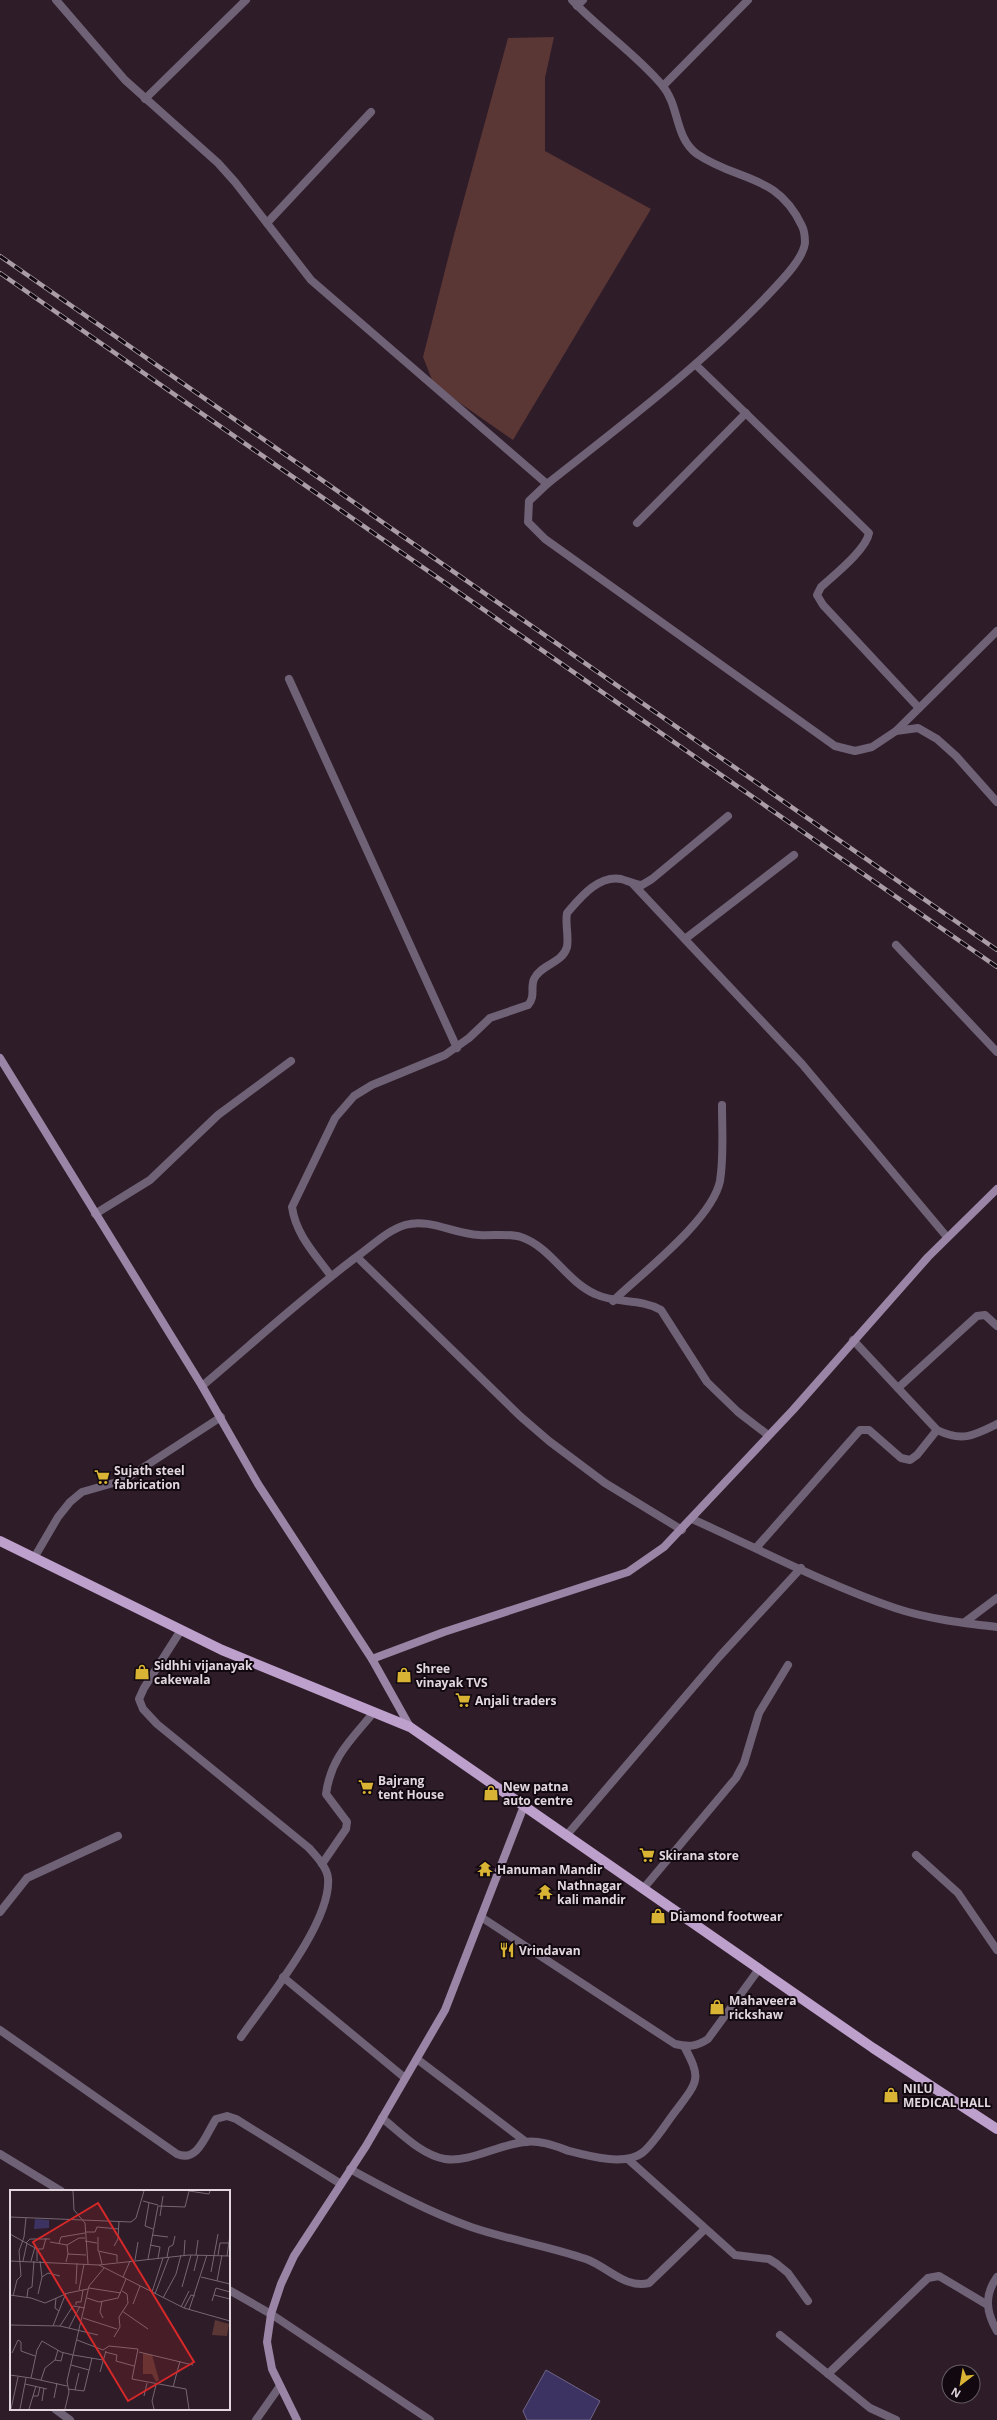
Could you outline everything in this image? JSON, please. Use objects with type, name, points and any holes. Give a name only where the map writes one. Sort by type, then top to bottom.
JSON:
[{"type":"main road","points":[[0,1541],[222,1650],[410,1727],[451,1753],[566,1836],[759,1969],[997,2130]]},
{"type":"street","points":[[56,0],[144,99],[218,163],[235,182],[311,280],[547,484]]},
{"type":"street","points":[[144,99],[246,0]]},
{"type":"street","points":[[663,86],[748,0]]},
{"type":"street","points":[[578,2],[663,86],[674,108],[681,136],[695,152],[716,166],[768,185],[783,198],[802,227],[805,244],[798,258],[784,277],[696,365],[547,484],[529,502],[528,522],[545,539],[835,746],[855,751],[872,747],[896,731],[997,631]]},
{"type":"street","points":[[267,223],[371,112]]},
{"type":"street","points":[[696,365],[869,533],[868,539],[862,547],[821,587],[817,595],[822,605],[919,708]]},
{"type":"street","points":[[637,523],[746,413]]},
{"type":"street","points":[[289,679],[457,1048]]},
{"type":"street","points":[[896,731],[918,728],[937,739],[956,756],[997,802]]},
{"type":"street","points":[[331,1276],[299,1234],[294,1221],[292,1207],[335,1118],[354,1096],[372,1085],[445,1055],[457,1048],[490,1018],[519,1009],[532,1000],[534,978],[540,971],[562,957],[567,946],[568,913],[587,892],[599,883],[608,879],[620,879],[633,884],[642,884],[652,880],[728,816]]},
{"type":"street","points":[[685,940],[794,855]]},
{"type":"street","points":[[633,884],[802,1064],[947,1237]]},
{"type":"street","points":[[896,945],[997,1052]]},
{"type":"street","points":[[96,1214],[150,1180],[218,1115],[292,1061]]},
{"type":"street","points":[[1,1063],[221,1417],[258,1484],[372,1660],[410,1727]]},
{"type":"street","points":[[613,1301],[692,1227],[715,1195],[720,1181],[722,1105]]},
{"type":"street","points":[[372,1660],[451,1630],[628,1572],[664,1547],[682,1530],[768,1435],[793,1410],[853,1340],[947,1237],[997,1189]]},
{"type":"street","points":[[202,1386],[331,1276],[393,1230],[406,1225],[423,1223],[478,1235],[520,1237],[539,1246],[573,1278],[593,1293],[613,1301],[636,1301],[653,1305],[661,1310],[707,1382],[738,1412],[768,1435]]},
{"type":"street","points":[[357,1257],[520,1416],[549,1441],[605,1483],[682,1530]]},
{"type":"street","points":[[898,1388],[977,1316],[985,1315],[997,1326]]},
{"type":"street","points":[[853,1340],[937,1430],[952,1438],[967,1436],[997,1424]]},
{"type":"street","points":[[34,1558],[58,1517],[70,1502],[82,1492],[124,1480],[221,1417]]},
{"type":"street","points":[[756,1548],[860,1430],[869,1430],[901,1458],[910,1460],[917,1455],[937,1430]]},
{"type":"street","points":[[692,1519],[849,1591],[896,1608],[937,1618],[997,1627]]},
{"type":"street","points":[[566,1836],[719,1657],[801,1568]]},
{"type":"street","points":[[965,1622],[997,1598]]},
{"type":"street","points":[[181,1630],[139,1698],[143,1709],[157,1724],[309,1848],[322,1864],[328,1877],[328,1893],[322,1912],[283,1977],[241,2037]]},
{"type":"street","points":[[643,1889],[736,1778],[744,1763],[759,1713],[788,1665]]},
{"type":"street","points":[[322,1864],[346,1830],[346,1822],[326,1794],[328,1775],[335,1760],[374,1712]]},
{"type":"street","points":[[297,2420],[272,2369],[267,2342],[271,2314],[281,2284],[294,2256],[382,2118],[445,2010],[524,1806]]},
{"type":"street","points":[[0,1912],[26,1878],[118,1836]]},
{"type":"street","points":[[916,1855],[958,1893],[997,1950]]},
{"type":"street","points":[[481,1917],[675,2044],[684,2046],[696,2046],[708,2039],[759,1969]]},
{"type":"street","points":[[283,1977],[405,2078]]},
{"type":"street","points":[[0,2030],[177,2154],[185,2157],[192,2155],[216,2119],[227,2116],[341,2184]]},
{"type":"street","points":[[382,2118],[422,2149],[433,2156],[446,2159],[462,2158],[526,2142],[547,2144],[585,2155],[629,2160],[643,2153],[689,2093],[696,2080],[697,2069],[684,2046]]},
{"type":"street","points":[[417,2059],[526,2142]]},
{"type":"street","points":[[0,2154],[59,2190]]},
{"type":"street","points":[[629,2160],[735,2255],[769,2259],[777,2264],[788,2273],[808,2301]]},
{"type":"street","points":[[350,2169],[421,2208],[472,2228],[587,2260],[638,2286],[649,2283],[705,2229]]},
{"type":"street","points":[[828,2374],[928,2278],[938,2276],[986,2304]]},
{"type":"street","points":[[997,2277],[992,2284],[986,2304],[990,2319],[997,2331]]},
{"type":"street","points":[[230,2291],[271,2314],[430,2420]]},
{"type":"street","points":[[780,2335],[870,2408],[896,2420]]},
{"type":"street","points":[[256,2420],[280,2386]]},
{"type":"street","points":[[56,2410],[70,2420]]},
{"type":"shaded area","points":[[554,37],[545,78],[545,151],[651,209],[513,440],[434,385],[423,357],[454,235],[508,38]]},
{"type":"shaded area","points":[[546,2370],[600,2401],[590,2420],[527,2420],[523,2411]]},
{"type":"railway","points":[[0,256],[997,950]]},
{"type":"railway","points":[[0,273],[997,967]]},
{"type":"place","name":"Sujath steel fabrication","points":[[102,1477]]},
{"type":"place","name":"Sidhhi vijanayak cakewala","points":[[142,1672]]},
{"type":"place","name":"Shree vinayak TVS","points":[[404,1675]]},
{"type":"place","name":"Anjali traders","points":[[463,1700]]},
{"type":"place","name":"Bajrang tent House","points":[[366,1787]]},
{"type":"place","name":"New patna auto centre","points":[[491,1793]]},
{"type":"place","name":"Skirana store","points":[[647,1855]]},
{"type":"place","name":"Hanuman Mandir","points":[[485,1869]]},
{"type":"place","name":"Nathnagar kali mandir","points":[[545,1892]]},
{"type":"place","name":"Diamond footwear","points":[[658,1916]]},
{"type":"place","name":"Vrindavan","points":[[507,1950]]},
{"type":"place","name":"Mahaveera rickshaw","points":[[717,2007]]},
{"type":"place","name":"NILU MEDICAL HALL","points":[[891,2095]]}]
